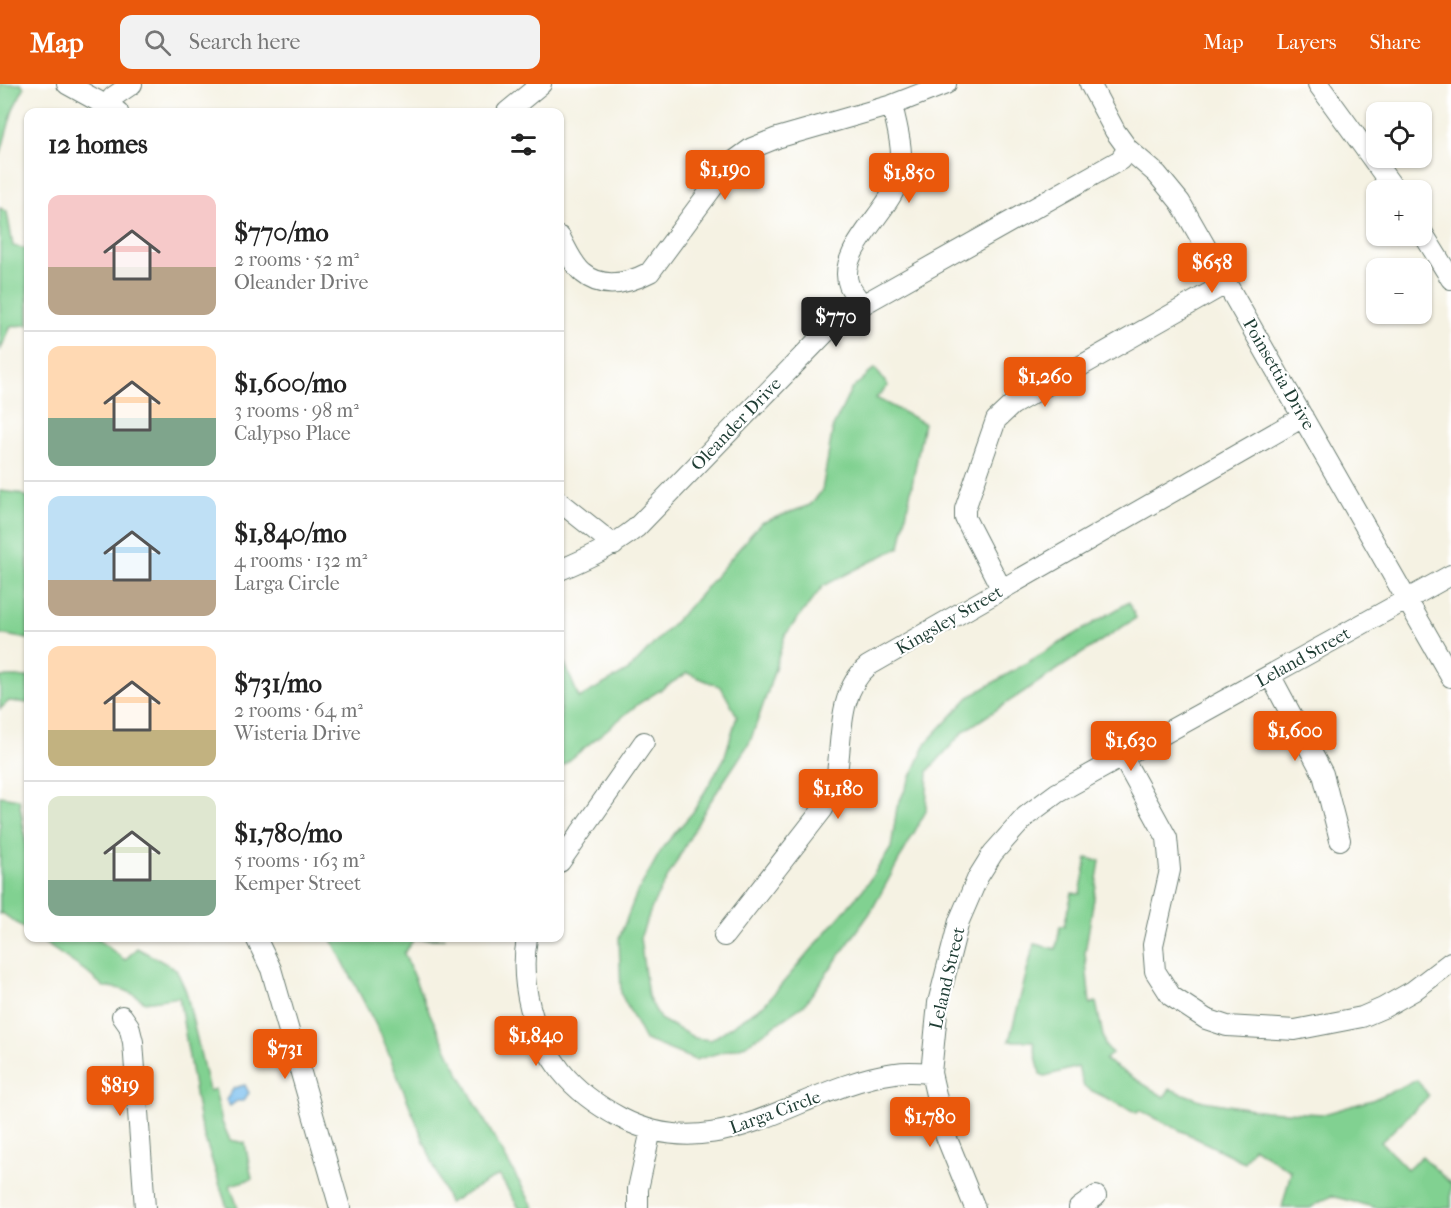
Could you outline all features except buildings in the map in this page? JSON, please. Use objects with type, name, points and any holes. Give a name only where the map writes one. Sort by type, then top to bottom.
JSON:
[{"type":"street","points":[[67,84],[106,108]]},
{"type":"street","points":[[110,108],[120,92],[132,84]]},
{"type":"street","points":[[503,108],[516,84]]},
{"type":"street","points":[[512,108],[541,84]]},
{"type":"street","points":[[564,243],[582,272],[596,281],[614,284],[634,281],[650,272],[730,164],[752,148],[892,105],[946,84]]},
{"type":"street","name":"Poinsettia Drive","points":[[1090,84],[1115,131],[1128,149],[1157,174],[1180,202],[1451,677]]},
{"type":"street","points":[[1318,84],[1388,180]]},
{"type":"street","points":[[862,305],[849,284],[847,272],[850,260],[864,234],[883,211],[897,183],[902,148],[892,105]]},
{"type":"street","name":"Oleander Drive","points":[[564,568],[614,545],[636,528],[825,333],[862,305],[1120,160],[1128,149]]},
{"type":"street","points":[[1431,246],[1451,279]]},
{"type":"street","points":[[1002,590],[965,518],[965,509],[996,420],[1012,405],[1227,283]]},
{"type":"street","name":"Kingsley Street","points":[[724,936],[823,809],[831,795],[836,780],[845,708],[854,681],[860,673],[868,666],[1303,417]]},
{"type":"street","points":[[564,505],[614,545]]},
{"type":"street","name":"Leland Street","points":[[975,1208],[945,1134],[931,1073],[933,1037],[940,993],[959,921],[978,877],[993,853],[1026,816],[1057,793],[1451,575]]},
{"type":"street","points":[[1270,675],[1323,774],[1340,840]]},
{"type":"street","points":[[564,856],[644,742]]},
{"type":"street","points":[[1122,756],[1167,838],[1170,870],[1153,945],[1155,971],[1172,996],[1198,1013],[1227,1026],[1295,1030],[1329,1024],[1362,1017],[1383,1008],[1413,991],[1451,962]]},
{"type":"street","points":[[258,942],[271,969],[340,1208]]},
{"type":"street","name":"Larga Circle","points":[[527,942],[525,972],[531,1010],[538,1034],[553,1060],[570,1082],[597,1104],[626,1120],[651,1130],[688,1135],[711,1134],[749,1125],[870,1078],[897,1072],[931,1073]]},
{"type":"street","points":[[122,1016],[132,1033],[134,1042],[145,1208]]},
{"type":"street","points":[[638,1208],[638,1189],[651,1130]]},
{"type":"street","points":[[1079,1208],[1096,1196]]},
{"type":"green space","points":[[0,84],[22,84],[24,88],[13,109],[0,156]]},
{"type":"green space","points":[[0,208],[7,212],[13,246],[24,249],[24,325],[11,326],[0,351]]},
{"type":"green space","points":[[875,368],[888,386],[876,398],[924,423],[900,547],[823,586],[785,635],[750,742],[708,805],[654,902],[640,938],[648,996],[660,1019],[695,1038],[711,1040],[764,1005],[865,887],[891,848],[897,807],[927,742],[969,697],[1129,602],[1136,618],[964,731],[928,771],[926,811],[870,913],[804,1005],[746,1045],[695,1060],[645,1040],[621,994],[619,938],[636,895],[663,847],[693,812],[724,759],[737,716],[721,687],[687,673],[638,704],[564,765],[564,662],[579,698],[629,670],[698,597],[761,523],[810,505],[822,491],[833,427],[851,390]]},
{"type":"green space","points":[[0,491],[24,496],[24,638],[0,634]]},
{"type":"green space","points":[[0,677],[24,677],[24,703],[9,701],[0,709]]},
{"type":"green space","points":[[0,796],[19,799],[24,831],[24,928],[2,913],[0,914]]},
{"type":"green space","points":[[1087,858],[1100,861],[1085,953],[1090,1004],[1096,1002],[1105,1046],[1112,1053],[1105,1060],[1164,1097],[1170,1089],[1203,1101],[1265,1111],[1324,1114],[1372,1100],[1417,1080],[1429,1096],[1381,1142],[1407,1169],[1422,1156],[1451,1184],[1451,1208],[1377,1208],[1331,1196],[1310,1208],[1282,1208],[1291,1171],[1253,1147],[1244,1162],[1139,1110],[1137,1113],[1084,1087],[1078,1067],[1045,1076],[1040,1074],[1033,1041],[1009,1041],[1034,944],[1056,949],[1060,926],[1064,926],[1072,893],[1080,894]]},
{"type":"green space","points":[[43,942],[102,942],[125,960],[137,948],[176,969],[186,991],[209,1091],[215,1089],[222,1122],[230,1140],[245,1143],[252,1179],[230,1185],[238,1208],[227,1208],[200,1123],[179,997],[145,1002],[126,991],[104,987],[84,970]]},
{"type":"green space","points":[[333,942],[412,942],[404,953],[432,1019],[481,1115],[534,1208],[519,1208],[499,1175],[449,1203],[381,1035]]},
{"type":"water","points":[[245,1085],[249,1093],[243,1101],[237,1101],[230,1106],[226,1100],[234,1088]]}]
